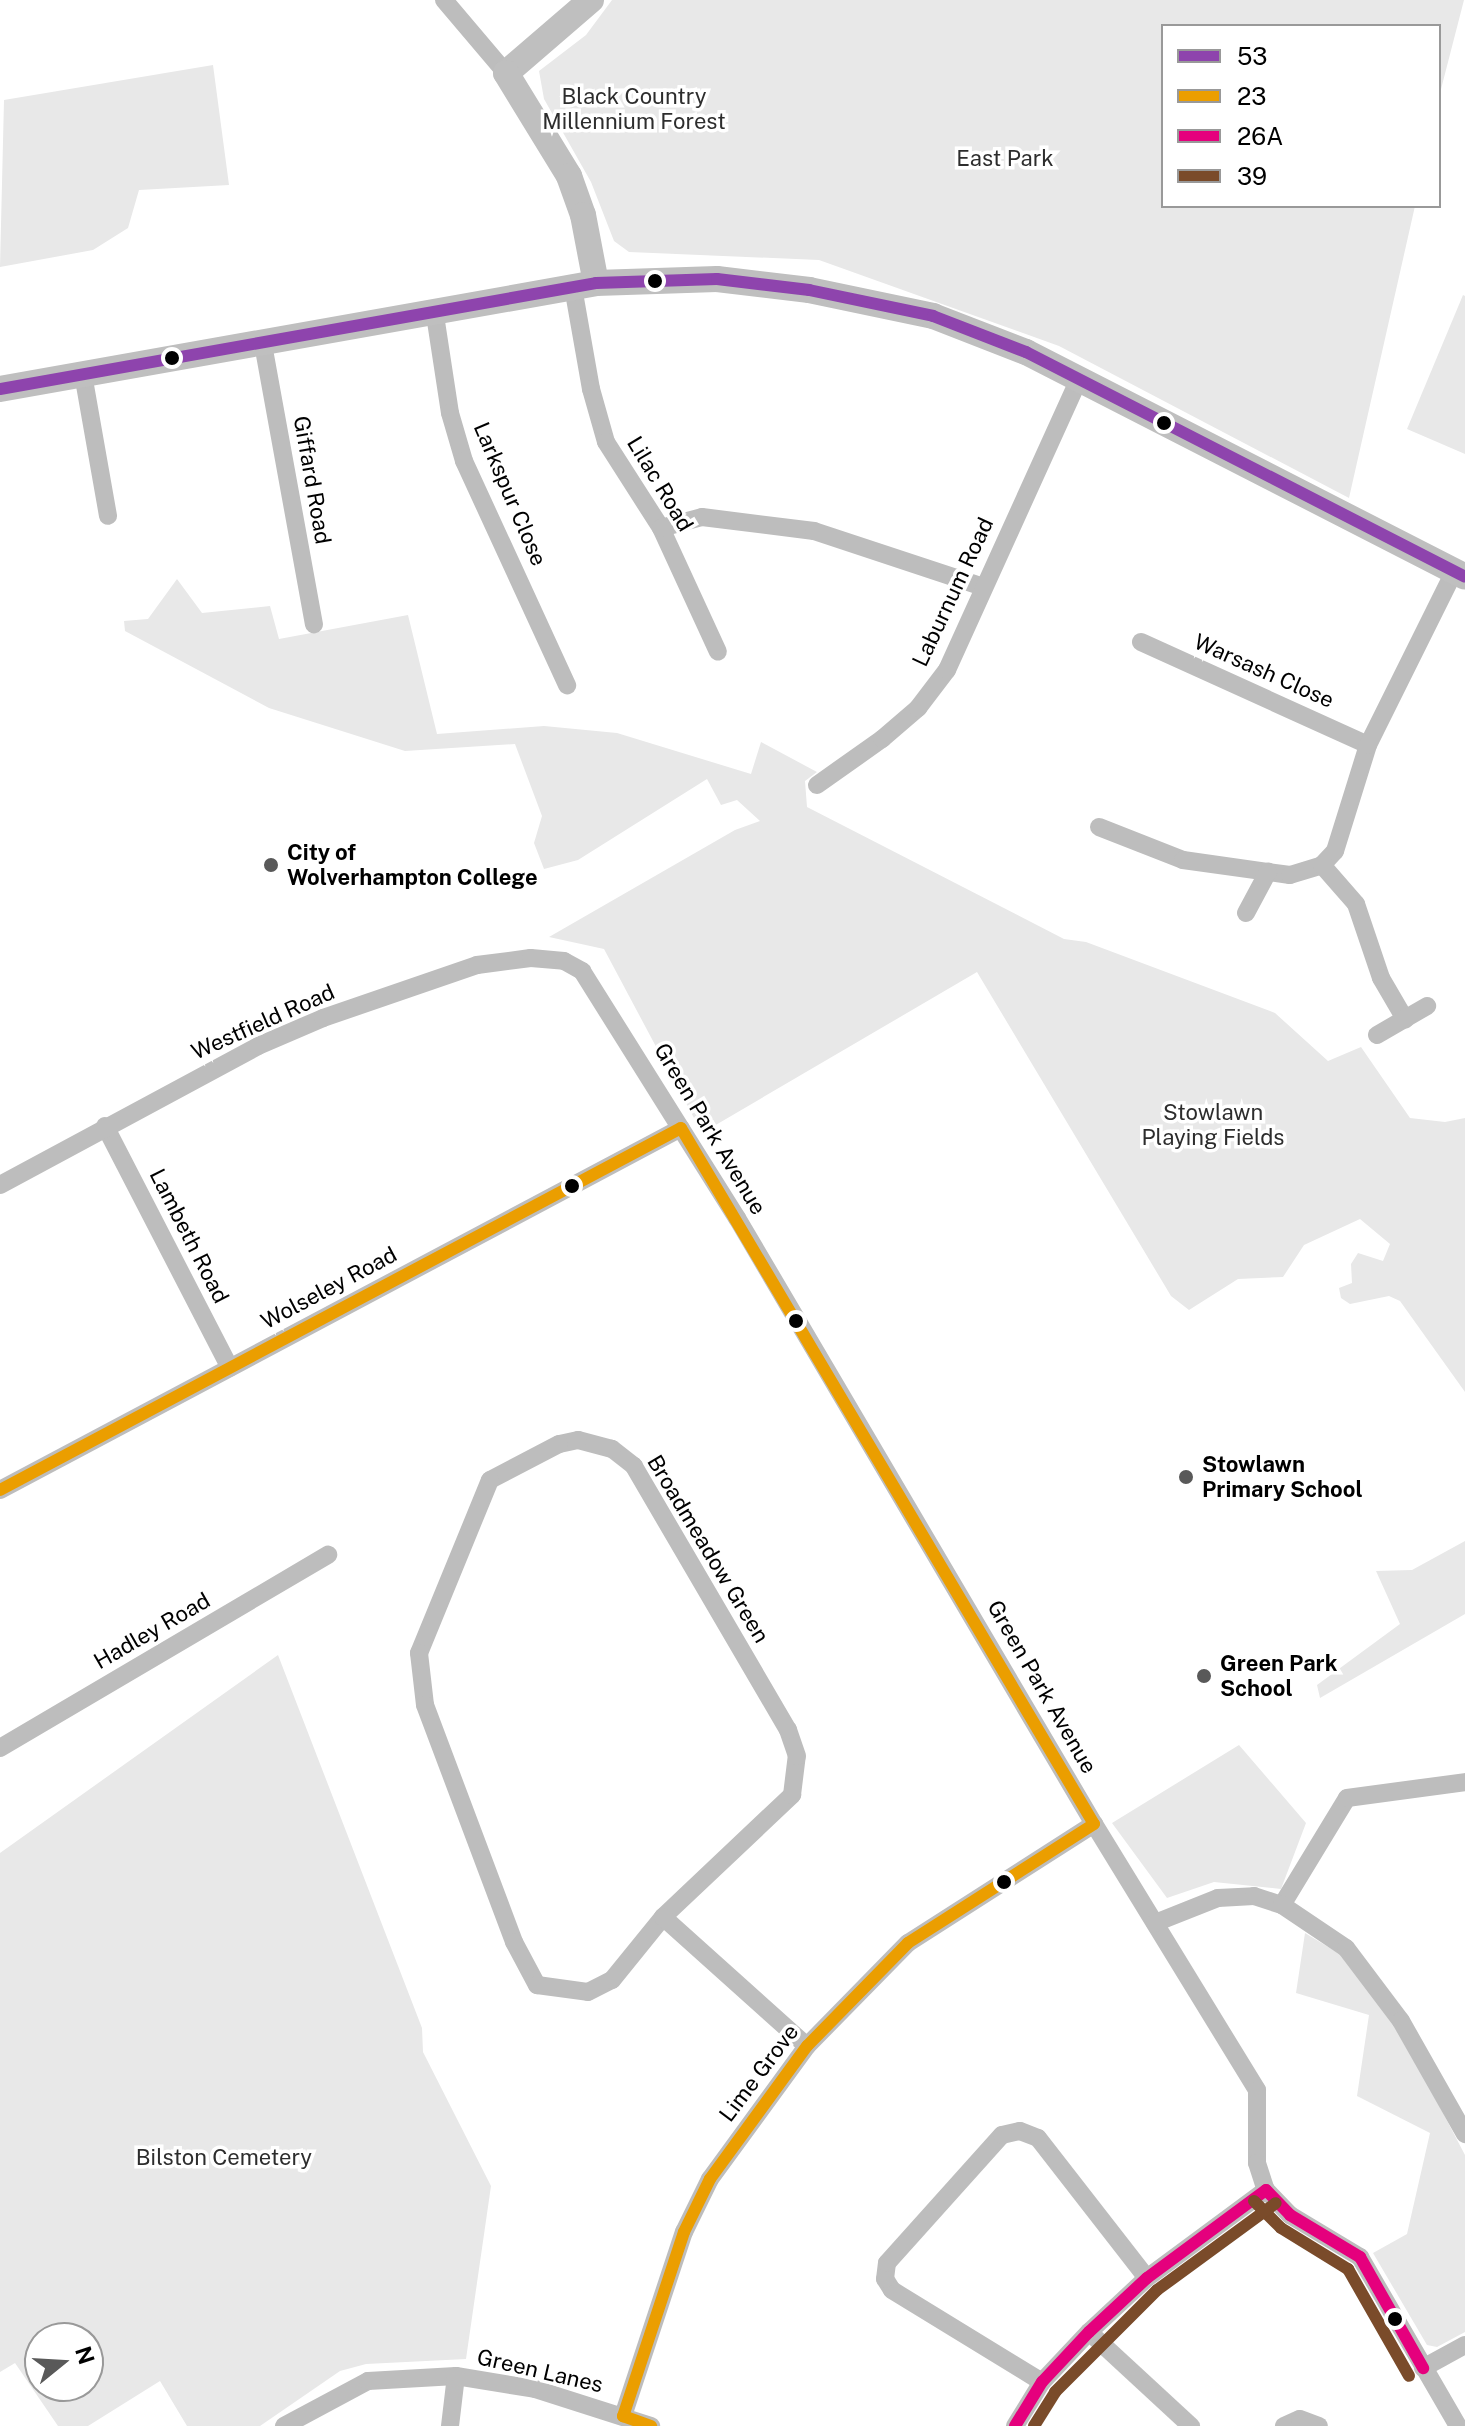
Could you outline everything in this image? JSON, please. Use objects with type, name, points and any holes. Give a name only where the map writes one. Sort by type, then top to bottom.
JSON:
[{"type":"street","points":[[444,0],[506,73],[569,176],[583,215],[585,285]]},
{"type":"street","points":[[506,73],[591,0]]},
{"type":"street","points":[[0,389],[435,315],[585,285],[717,279],[859,298],[988,335],[1080,377],[1460,575],[1368,745],[1335,851],[1322,865],[1290,875],[1183,860],[1099,827]]},
{"type":"street","name":"Lilac Road","points":[[585,285],[597,417],[616,461],[661,528],[718,652]]},
{"type":"street","name":"Larkspur Close","points":[[435,315],[450,413],[464,461],[567,685]]},
{"type":"street","name":"Giffard Road","points":[[263,344],[314,624]]},
{"type":"street","points":[[83,374],[108,516]]},
{"type":"street","name":"Laburnum Road","points":[[817,785],[918,708],[947,670],[1080,377]]},
{"type":"street","points":[[661,528],[702,517],[814,531],[983,587]]},
{"type":"street","name":"Warsash Close","points":[[1141,642],[1368,745]]},
{"type":"street","points":[[1322,865],[1356,904],[1381,978],[1405,1019]]},
{"type":"street","points":[[1246,913],[1268,872]]},
{"type":"street","name":"Westfield Road","points":[[0,1185],[105,1126],[323,1018],[477,965],[531,958],[564,961]]},
{"type":"street","name":"Green Park Avenue","points":[[564,961],[582,971],[605,1003],[1094,1824],[1257,2090],[1257,2163],[1266,2190]]},
{"type":"street","points":[[1377,1035],[1427,1006]]},
{"type":"street","name":"Lambeth Road","points":[[105,1126],[230,1368]]},
{"type":"street","name":"Wolseley Road","points":[[0,1490],[681,1128]]},
{"type":"street","name":"Broadmeadow Green","points":[[578,1440],[612,1449],[634,1466],[788,1730],[797,1756],[792,1795],[663,1917],[612,1980],[597,1987],[548,1990],[537,1985],[514,1942],[425,1705],[418,1672],[419,1653],[490,1480],[559,1444],[578,1440]]},
{"type":"street","name":"Hadley Road","points":[[0,1748],[328,1555]]},
{"type":"street","points":[[1282,1905],[1347,1798],[1465,1782]]},
{"type":"street","name":"Lime Grove","points":[[623,2416],[684,2232],[710,2179],[807,2046],[908,1943],[1094,1824]]},
{"type":"street","points":[[1155,1923],[1227,1896],[1254,1896],[1282,1905],[1346,1948],[1401,2021],[1465,2134]]},
{"type":"street","points":[[663,1917],[807,2046]]},
{"type":"street","points":[[1042,2382],[892,2290],[885,2279],[887,2263],[1002,2135],[1020,2131],[1038,2138],[1147,2278]]},
{"type":"street","points":[[1015,2426],[1042,2382],[1089,2332],[1147,2278],[1266,2190],[1290,2215],[1360,2257],[1458,2426]]},
{"type":"street","points":[[1089,2332],[1191,2426]]},
{"type":"street","points":[[1423,2368],[1465,2345]]},
{"type":"street","points":[[450,2426],[456,2376]]},
{"type":"street","name":"Green Lanes","points":[[284,2426],[368,2381],[456,2376],[535,2389],[651,2426]]},
{"type":"street","points":[[1284,2426],[1300,2419],[1319,2426]]},
{"type":"green space","name":"East Park","points":[[612,0],[1464,0],[1441,89],[1441,24],[1161,24],[1161,208],[1415,208],[1349,498],[1059,346],[819,260],[629,252],[614,241],[591,182],[544,99],[539,71],[586,35]]},
{"type":"green space","points":[[213,65],[229,185],[139,190],[128,228],[93,250],[0,267],[4,100]]},
{"type":"green space","points":[[1465,296],[1465,454],[1407,429]]},
{"type":"green space","name":"Stowlawn Playing Fields","points":[[177,579],[202,613],[270,606],[279,639],[408,615],[437,734],[544,726],[617,733],[751,774],[761,742],[817,772],[805,781],[807,807],[1064,939],[1086,942],[1275,1013],[1328,1061],[1361,1047],[1410,1118],[1445,1122],[1465,1118],[1465,1392],[1400,1301],[1389,1296],[1350,1304],[1341,1298],[1339,1288],[1352,1283],[1351,1264],[1358,1253],[1383,1261],[1390,1244],[1360,1219],[1304,1245],[1283,1277],[1238,1279],[1189,1310],[1171,1296],[977,972],[702,1133],[604,949],[549,937],[735,830],[760,821],[737,800],[721,805],[707,779],[578,860],[544,869],[534,843],[542,816],[515,744],[405,751],[269,708],[125,631],[124,621],[148,619]]},
{"type":"green space","points":[[1465,1541],[1465,1614],[1320,1698],[1317,1685],[1400,1624],[1376,1571],[1412,1570]]},
{"type":"green space","name":"Bilston Cemetery","points":[[278,1655],[422,2028],[423,2052],[491,2186],[466,2359],[366,2364],[340,2371],[260,2426],[187,2426],[160,2381],[88,2426],[58,2426],[42,2402],[104,2402],[104,2322],[24,2322],[24,2376],[15,2363],[0,2372],[0,1853]]},
{"type":"green space","points":[[1239,1745],[1306,1823],[1281,1889],[1214,1882],[1167,1898],[1112,1823]]},
{"type":"green space","points":[[1305,1933],[1340,1954],[1400,2031],[1465,2155],[1465,2332],[1437,2347],[1427,2345],[1373,2253],[1407,2234],[1430,2133],[1357,2096],[1369,2015],[1296,1993]]},
{"type":"transit line","name":"53","points":[[0,389],[596,283],[717,279],[809,290],[933,316],[1026,352],[1465,577]]},
{"type":"transit line","name":"23","points":[[0,1490],[681,1128],[1094,1824],[908,1943],[807,2046],[710,2179],[684,2232],[623,2416],[651,2426]]},
{"type":"transit line","name":"26A","points":[[1266,2190],[1290,2215],[1360,2257],[1423,2368]]},
{"type":"transit line","name":"26A","points":[[1015,2426],[1042,2382],[1089,2332],[1147,2278],[1266,2190]]},
{"type":"transit line","name":"39","points":[[1254,2201],[1281,2228],[1348,2269],[1409,2376]]},
{"type":"transit line","name":"39","points":[[1034,2426],[1055,2392],[1157,2290],[1276,2203]]},
{"type":"place","name":"City of Wolverhampton College","points":[[271,865]]},
{"type":"place","name":"Stowlawn Primary School","points":[[1186,1477]]},
{"type":"place","name":"Green Park School","points":[[1204,1676]]},
{"type":"park label","name":"Black Country Millennium Forest","points":[[634,108]]}]
